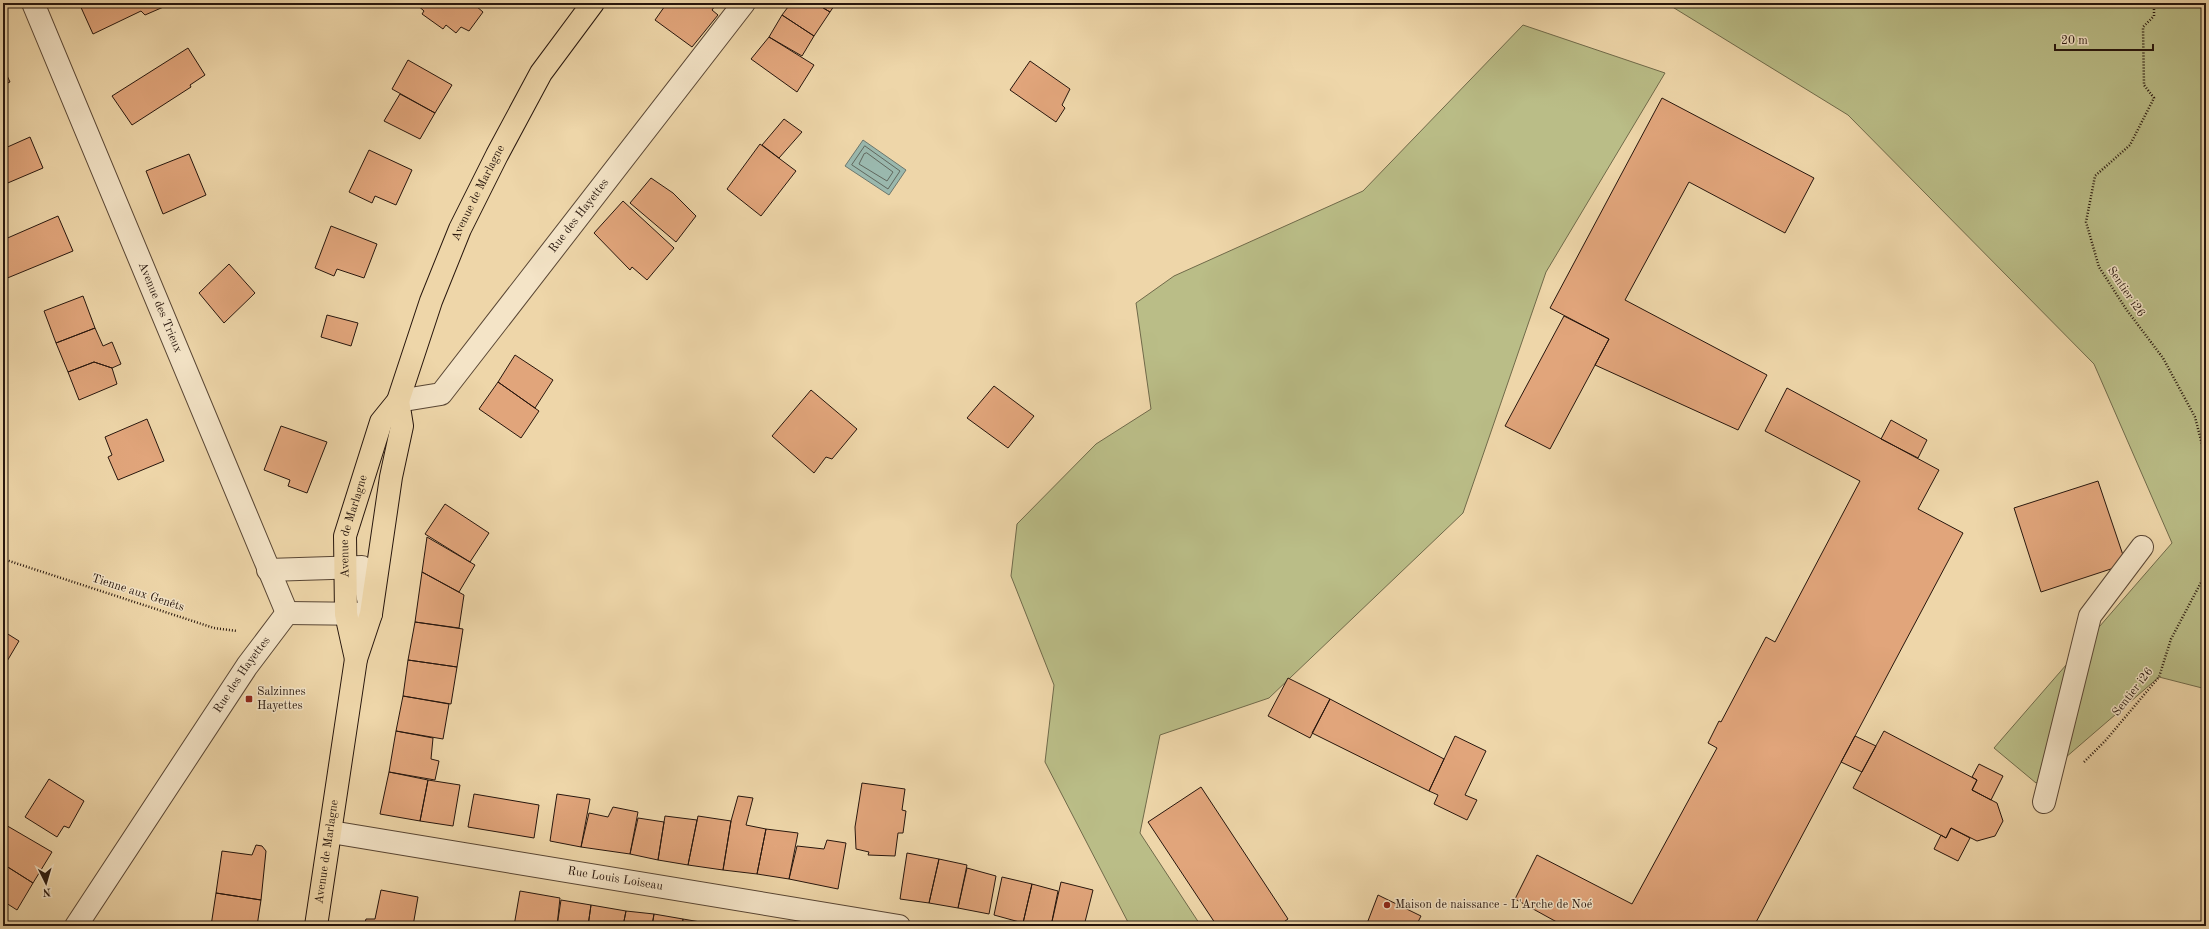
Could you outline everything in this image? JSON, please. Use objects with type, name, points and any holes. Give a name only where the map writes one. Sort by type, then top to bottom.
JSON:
[{"type":"main road","name":"Avenue de Marlagne","points":[[356,659],[346,614],[345,536],[381,422],[398,401],[431,301],[463,222],[541,73],[593,3]]},
{"type":"main road","name":"Avenue de Marlagne","points":[[316,926],[356,659],[371,614],[391,477],[402,426],[398,401]]},
{"type":"street","name":"Avenue des Trieux","points":[[33,3],[286,613]]},
{"type":"street","name":"Rue des Hayettes","points":[[398,401],[441,394],[744,3]]},
{"type":"street","points":[[2044,802],[2090,616],[2142,547]]},
{"type":"street","points":[[268,570],[362,567],[371,614],[286,613]]},
{"type":"street","name":"Rue des Hayettes","points":[[76,926],[269,636],[286,613]]},
{"type":"street","name":"Rue Louis Loiseau","points":[[331,832],[899,926]]},
{"type":"path","name":"Sentier i26","points":[[2154,3],[2154,16],[2143,27],[2144,85],[2154,98],[2130,145],[2095,176],[2086,222],[2099,267],[2126,309],[2163,358],[2195,417],[2206,460]]},
{"type":"path","name":"Tienne aux Genêts","points":[[3,559],[214,628],[269,636]]},
{"type":"path","name":"Sentier i26","points":[[2084,763],[2106,740],[2159,677],[2171,639],[2206,573]]},
{"type":"green space","points":[[1666,3],[2206,3],[2206,689],[2159,677],[2036,783],[1994,748],[2172,543],[2094,364],[1848,115]]},
{"type":"green space","points":[[1523,25],[1665,73],[1546,272],[1463,513],[1269,698],[1160,735],[1140,833],[1201,926],[1130,926],[1045,762],[1054,685],[1011,576],[1017,524],[1096,444],[1151,409],[1136,303],[1174,276],[1363,191]]},
{"type":"water","points":[[863,140],[906,170],[889,195],[845,166]]},
{"type":"building","points":[[79,3],[168,3],[168,5],[145,15],[141,11],[93,34]]},
{"type":"building","points":[[415,3],[478,3],[476,6],[483,12],[469,31],[461,27],[456,33],[446,25],[443,29],[422,14],[424,11]]},
{"type":"building","points":[[667,3],[717,3],[712,10],[718,15],[692,47],[655,20]]},
{"type":"building","points":[[791,3],[815,3],[830,12],[814,36],[782,15]]},
{"type":"building","points":[[815,3],[836,3],[830,12]]},
{"type":"building","points":[[782,15],[814,36],[802,56],[769,37]]},
{"type":"building","points":[[769,37],[814,65],[797,92],[751,59]]},
{"type":"building","points":[[188,48],[205,75],[190,85],[191,87],[132,125],[112,96]]},
{"type":"building","points":[[408,60],[452,85],[435,113],[392,89]]},
{"type":"building","points":[[1030,61],[1070,89],[1062,105],[1065,108],[1056,122],[1010,90]]},
{"type":"building","points":[[3,67],[10,82],[3,85]]},
{"type":"building","points":[[400,94],[435,113],[420,139],[384,121]]},
{"type":"building","points":[[1662,98],[1814,178],[1785,233],[1689,182],[1625,300],[1767,375],[1738,430],[1595,365],[1609,339],[1550,308]]},
{"type":"building","points":[[784,119],[802,132],[779,158],[762,145]]},
{"type":"building","points":[[30,137],[43,168],[3,185],[3,149]]},
{"type":"building","points":[[760,144],[796,171],[761,216],[727,189]]},
{"type":"building","points":[[369,150],[412,170],[396,205],[375,196],[372,203],[349,192]]},
{"type":"building","points":[[189,154],[206,195],[163,214],[146,171]]},
{"type":"building","points":[[651,178],[673,193],[696,216],[676,242],[630,203]]},
{"type":"building","points":[[623,201],[674,248],[647,280],[632,267],[630,270],[594,233]]},
{"type":"building","points":[[58,216],[73,251],[5,279],[3,274],[3,240]]},
{"type":"building","points":[[331,226],[377,244],[364,278],[337,269],[334,276],[315,268]]},
{"type":"building","points":[[229,264],[255,293],[224,323],[199,293]]},
{"type":"building","points":[[83,296],[95,328],[56,343],[44,311]]},
{"type":"building","points":[[327,315],[358,323],[351,346],[321,337]]},
{"type":"building","points":[[1564,316],[1609,339],[1550,449],[1505,426]]},
{"type":"building","points":[[95,328],[103,346],[112,342],[121,364],[112,368],[94,362],[68,372],[56,343]]},
{"type":"building","points":[[515,355],[553,380],[535,408],[498,382]]},
{"type":"building","points":[[94,362],[112,368],[117,384],[79,400],[68,372]]},
{"type":"building","points":[[498,382],[539,411],[521,438],[479,409]]},
{"type":"building","points":[[994,386],[1034,416],[1008,448],[967,418]]},
{"type":"building","points":[[1787,388],[1939,470],[1918,509],[1963,533],[1754,926],[1564,926],[1515,899],[1537,855],[1632,904],[1717,748],[1708,743],[1719,721],[1721,722],[1766,637],[1775,642],[1860,481],[1765,431]]},
{"type":"building","points":[[811,390],[857,429],[832,459],[826,457],[814,473],[772,436]]},
{"type":"building","points":[[147,419],[164,461],[118,480],[108,457],[112,455],[105,437]]},
{"type":"building","points":[[1891,420],[1927,440],[1918,458],[1881,439]]},
{"type":"building","points":[[281,426],[327,442],[307,493],[288,486],[290,480],[264,470]]},
{"type":"building","points":[[2098,481],[2126,564],[2041,592],[2014,508]]},
{"type":"building","points":[[445,504],[489,533],[470,562],[425,534]]},
{"type":"building","points":[[427,537],[475,565],[459,592],[422,572]]},
{"type":"building","points":[[422,572],[464,595],[459,628],[415,622]]},
{"type":"building","points":[[415,622],[463,629],[457,667],[408,660]]},
{"type":"building","points":[[3,631],[19,641],[3,668]]},
{"type":"building","points":[[408,660],[457,667],[451,704],[403,696]]},
{"type":"building","points":[[1288,678],[1330,699],[1310,738],[1268,716]]},
{"type":"building","points":[[403,696],[449,704],[443,739],[396,731]]},
{"type":"building","points":[[1330,699],[1444,759],[1429,791],[1312,733]]},
{"type":"building","points":[[396,731],[433,738],[431,759],[439,761],[435,780],[389,772]]},
{"type":"building","points":[[1884,731],[1977,780],[1972,790],[1997,803],[2003,821],[1995,836],[1977,841],[1951,828],[1946,838],[1853,788]]},
{"type":"building","points":[[1455,736],[1486,751],[1465,795],[1477,800],[1467,820],[1434,804],[1438,795],[1429,791]]},
{"type":"building","points":[[1855,736],[1876,746],[1862,772],[1841,762]]},
{"type":"building","points":[[1979,764],[2003,776],[1991,800],[1972,790],[1977,780],[1972,777]]},
{"type":"building","points":[[389,772],[428,780],[420,821],[380,814]]},
{"type":"building","points":[[49,779],[84,801],[69,828],[64,826],[57,837],[25,817]]},
{"type":"building","points":[[428,780],[460,785],[453,826],[420,821]]},
{"type":"building","points":[[862,783],[905,789],[902,810],[906,811],[903,833],[898,833],[895,856],[868,855],[869,852],[856,849],[855,827]]},
{"type":"building","points":[[1201,787],[1288,919],[1278,926],[1217,926],[1148,822]]},
{"type":"building","points":[[474,794],[539,805],[534,838],[468,827]]},
{"type":"building","points":[[557,794],[590,799],[581,847],[550,841]]},
{"type":"building","points":[[738,796],[753,798],[746,825],[766,829],[757,874],[723,870],[731,821]]},
{"type":"building","points":[[613,807],[638,812],[630,854],[581,847],[589,813],[608,817]]},
{"type":"building","points":[[665,816],[697,820],[688,865],[658,860]]},
{"type":"building","points":[[698,816],[731,821],[723,870],[688,865]]},
{"type":"building","points":[[638,818],[664,822],[658,860],[630,854]]},
{"type":"building","points":[[4,824],[52,852],[33,883],[3,864]]},
{"type":"building","points":[[1951,828],[1970,838],[1958,861],[1934,849],[1941,835],[1946,838]]},
{"type":"building","points":[[766,829],[798,833],[789,879],[757,874]]},
{"type":"building","points":[[827,840],[846,843],[838,889],[789,879],[797,846],[824,849]]},
{"type":"building","points":[[256,845],[262,846],[266,851],[261,900],[216,893],[222,851],[252,855]]},
{"type":"building","points":[[907,853],[939,859],[929,903],[900,899]]},
{"type":"building","points":[[939,859],[967,865],[958,908],[929,903]]},
{"type":"building","points":[[3,864],[33,883],[17,910],[3,901]]},
{"type":"building","points":[[967,868],[996,876],[989,914],[958,908]]},
{"type":"building","points":[[1002,877],[1032,884],[1023,923],[994,915]]},
{"type":"building","points":[[1061,882],[1093,890],[1084,926],[1051,926]]},
{"type":"building","points":[[1032,884],[1058,891],[1051,926],[1035,926],[1023,923]]},
{"type":"building","points":[[381,890],[418,897],[413,926],[364,926],[366,919],[375,919]]},
{"type":"building","points":[[520,891],[560,898],[557,926],[514,926]]},
{"type":"building","points":[[216,893],[261,900],[257,926],[211,926]]},
{"type":"building","name":"Maison de naissance - L'Arche de Noé","points":[[1378,895],[1421,916],[1416,926],[1366,926]]},
{"type":"building","points":[[561,900],[591,905],[588,926],[557,926]]},
{"type":"building","points":[[591,905],[626,911],[623,926],[588,926]]},
{"type":"building","points":[[626,911],[654,914],[652,926],[623,926]]},
{"type":"building","points":[[654,914],[683,919],[682,926],[652,926]]},
{"type":"building","points":[[683,919],[712,924],[712,926],[682,926]]},
{"type":"place","name":"Salzinnes Hayettes","points":[[249,699]]},
{"type":"place","name":"Maison de naissance - L'Arche de Noé","points":[[1387,905]]}]
